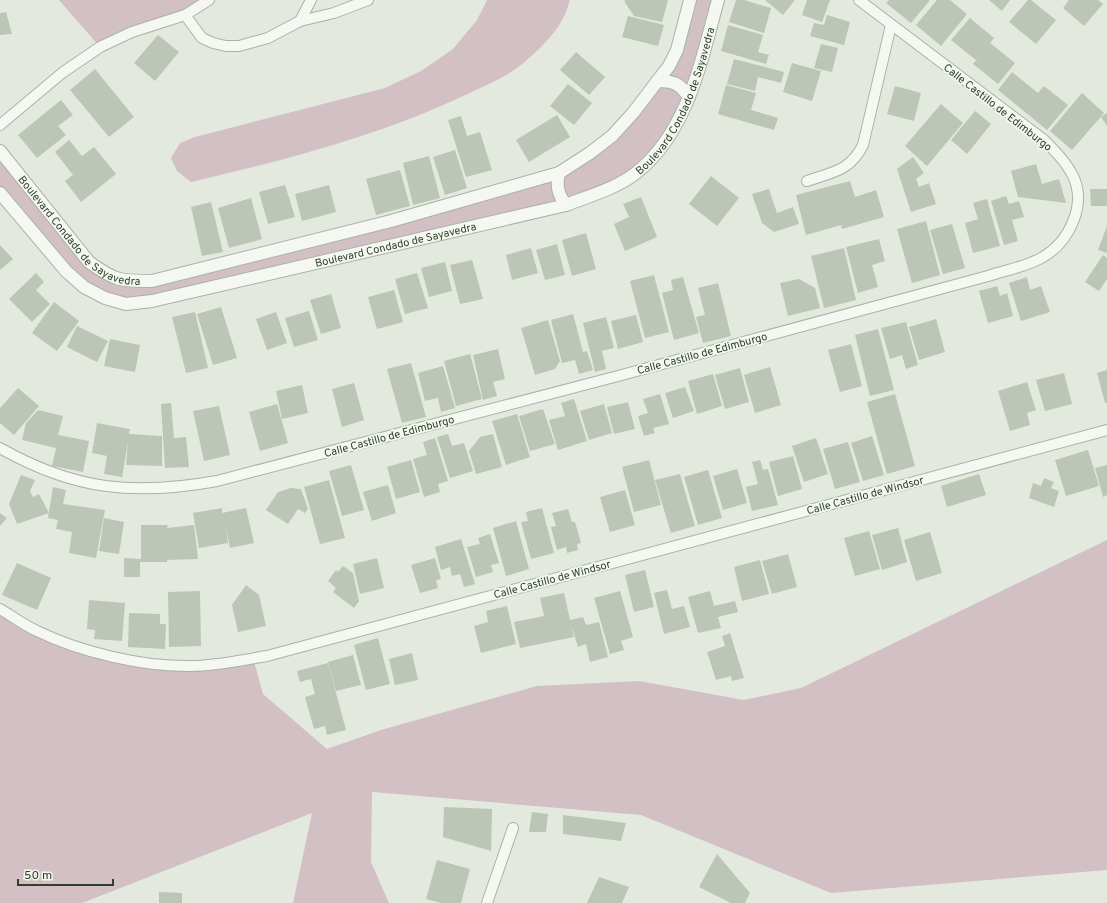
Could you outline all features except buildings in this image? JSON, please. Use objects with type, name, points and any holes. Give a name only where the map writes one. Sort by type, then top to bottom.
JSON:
[{"type":"street","points":[[0,125],[62,72],[100,48],[132,32],[185,15],[209,0]]},
{"type":"street","points":[[300,21],[310,0]]},
{"type":"street","points":[[185,15],[202,38],[213,43],[226,46],[254,43],[281,32],[300,21],[334,13],[368,0]]},
{"type":"street","name":"Boulevard Condado de Sayavedra","points":[[0,151],[89,262],[107,275],[124,281],[152,281],[391,220],[559,173],[590,153],[612,136],[669,66],[677,50],[690,0]]},
{"type":"street","name":"Boulevard Condado de Sayavedra","points":[[0,194],[66,271],[84,287],[105,298],[126,304],[152,301],[566,205],[611,187],[635,174],[660,151],[676,127],[689,97],[704,53],[718,0]]},
{"type":"street","name":"Calle Castillo de Edimburgo","points":[[0,448],[48,472],[68,479],[97,485],[128,489],[159,489],[217,481],[618,376],[988,276],[1042,258],[1058,246],[1071,228],[1076,213],[1077,194],[1074,177],[1064,161],[1044,140],[859,0]]},
{"type":"street","points":[[807,181],[846,167],[856,158],[863,145],[891,25]]},
{"type":"street","points":[[657,81],[670,81],[681,86],[689,97]]},
{"type":"street","points":[[559,173],[556,186],[559,196],[566,205]]},
{"type":"street","name":"Calle Castillo de Windsor","points":[[0,609],[37,631],[96,653],[155,665],[192,666],[226,663],[274,654],[1107,430]]},
{"type":"street","points":[[487,903],[513,828]]},
{"type":"shaded area","points":[[59,0],[209,0],[100,47]]},
{"type":"shaded area","points":[[487,0],[570,0],[565,15],[548,39],[517,68],[488,85],[425,113],[359,137],[326,147],[259,166],[191,182],[177,171],[171,158],[180,143],[195,137],[385,88],[421,71],[453,49],[477,20]]},
{"type":"shaded area","points":[[690,0],[718,0],[676,127],[635,174],[566,205],[126,304],[84,287],[0,193],[0,151],[107,275],[152,281],[559,173],[590,153],[669,66]]},
{"type":"shaded area","points":[[1107,540],[1107,870],[831,893],[641,815],[372,792],[371,862],[389,903],[293,903],[312,813],[82,903],[0,903],[0,609],[37,631],[155,665],[253,658],[263,694],[327,749],[381,730],[537,686],[639,681],[744,700],[801,688]]}]
